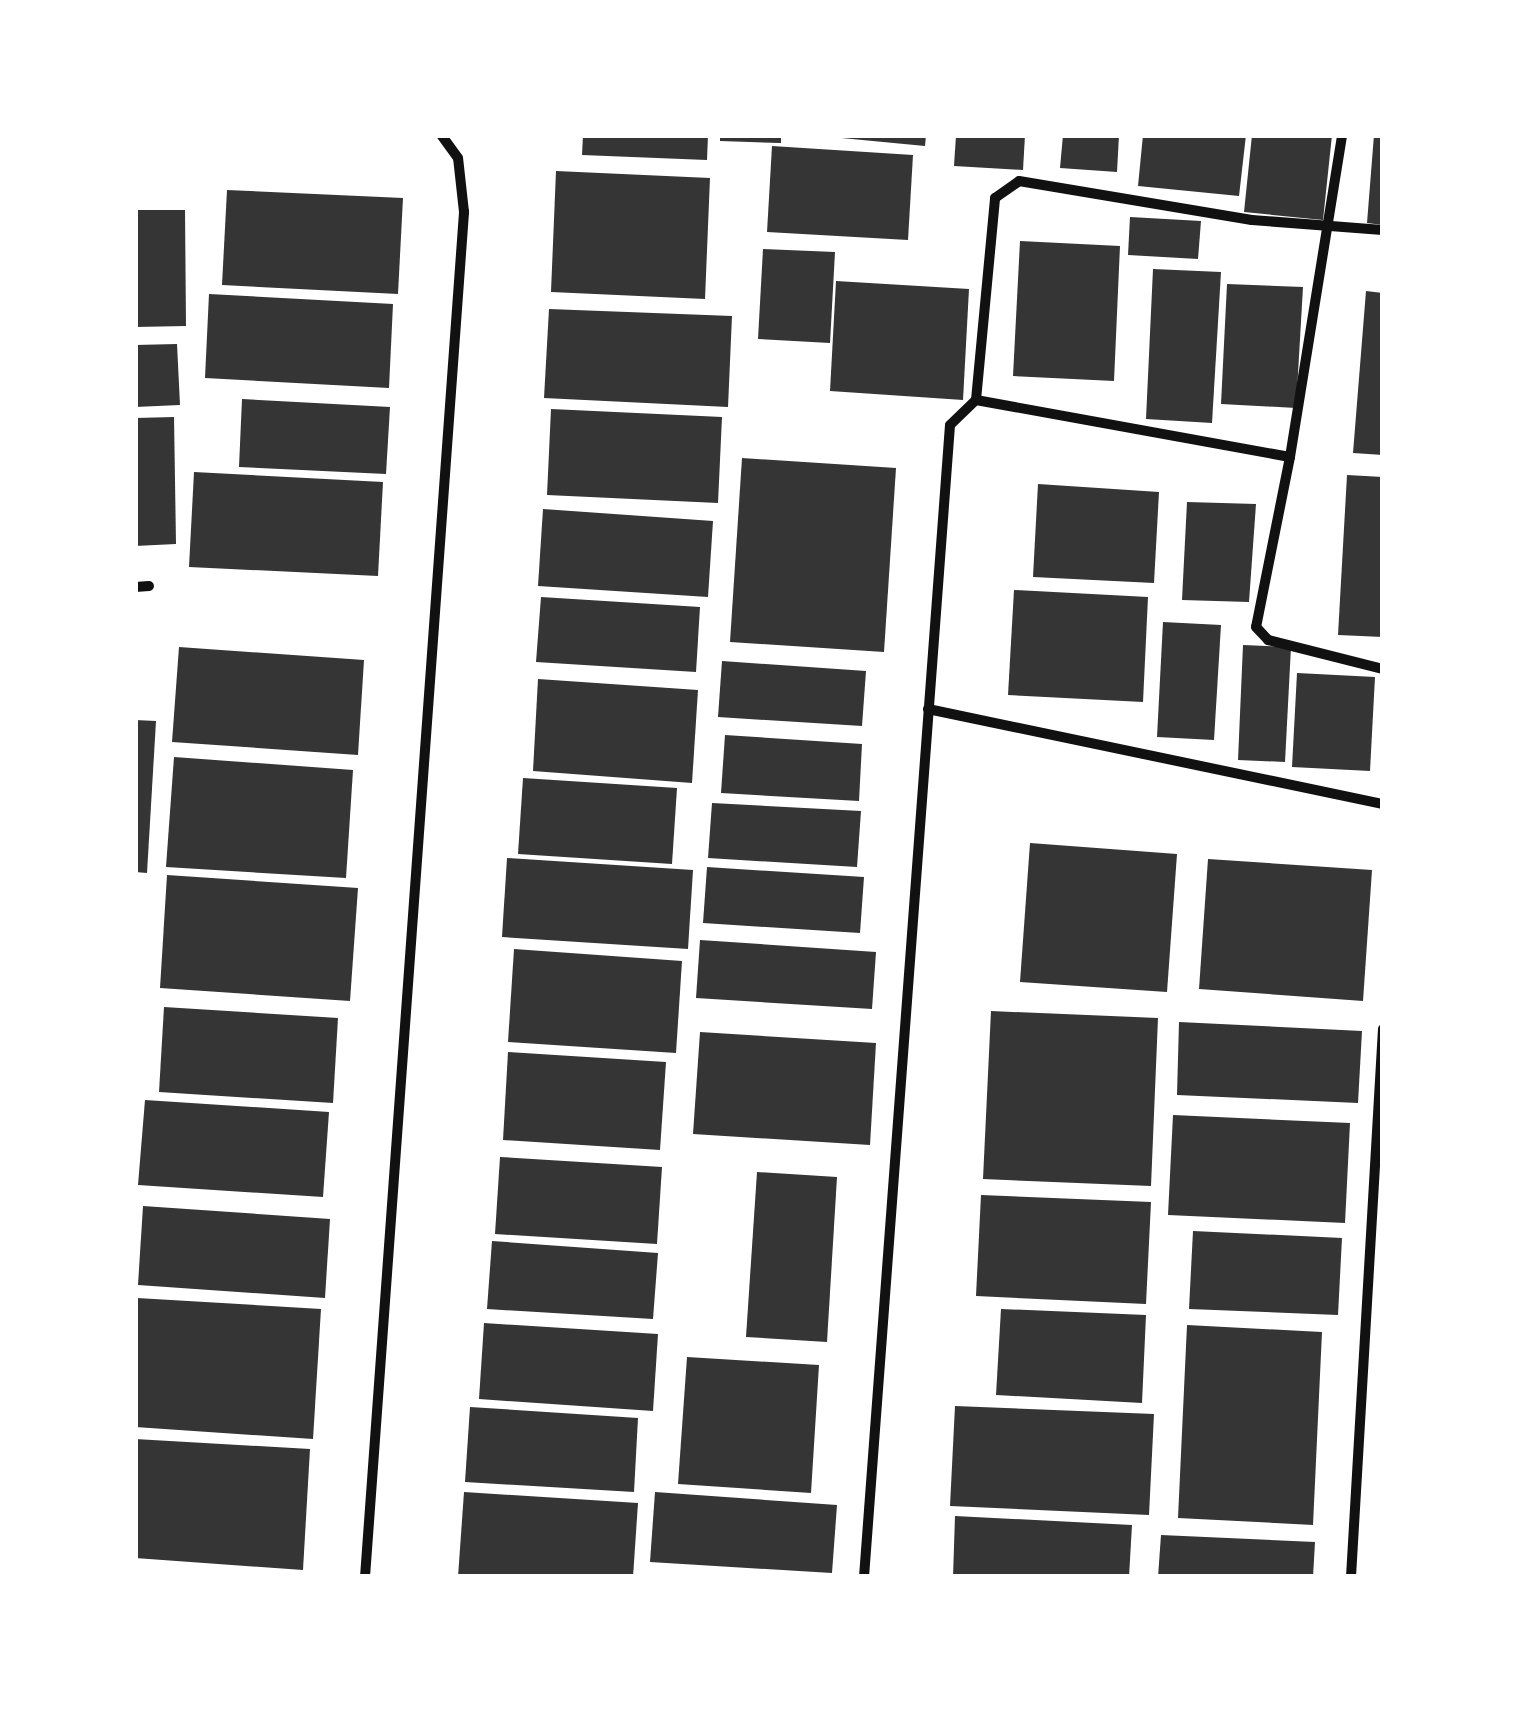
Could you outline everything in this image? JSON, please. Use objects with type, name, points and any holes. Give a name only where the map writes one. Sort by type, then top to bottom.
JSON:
[{"type":"street","points":[[366,1577],[464,212],[458,158],[441,135]]},
{"type":"street","points":[[1342,135],[1334,226],[1256,627],[1268,640],[1383,669]]},
{"type":"street","points":[[864,1577],[950,425],[976,400],[995,198],[1008,186],[1383,230]]},
{"type":"street","points":[[976,400],[1290,457]]},
{"type":"street","points":[[135,587],[148,586]]},
{"type":"street","points":[[928,708],[1383,804]]},
{"type":"street","points":[[1351,1577],[1383,1029]]},
{"type":"building","points":[[583,135],[708,135],[707,160],[582,155]]},
{"type":"building","points":[[720,135],[781,135],[781,143],[720,141]]},
{"type":"building","points":[[810,135],[926,135],[925,146]]},
{"type":"building","points":[[956,135],[1025,135],[1023,170],[954,166]]},
{"type":"building","points":[[1063,135],[1119,135],[1117,172],[1060,168]]},
{"type":"building","points":[[1143,135],[1246,135],[1239,196],[1138,186]]},
{"type":"building","points":[[1252,135],[1332,135],[1323,220],[1244,212]]},
{"type":"building","points":[[1374,135],[1383,135],[1383,225],[1367,223]]},
{"type":"building","points":[[772,146],[913,155],[908,240],[767,232]]},
{"type":"building","points":[[556,171],[710,178],[705,299],[551,292]]},
{"type":"building","points":[[227,190],[403,198],[398,294],[222,285]]},
{"type":"building","points":[[135,210],[185,210],[186,326],[135,327]]},
{"type":"building","points":[[1130,217],[1201,221],[1198,259],[1128,255]]},
{"type":"building","points":[[1020,241],[1120,246],[1114,381],[1013,376]]},
{"type":"building","points":[[763,249],[835,252],[830,343],[758,339]]},
{"type":"building","points":[[1153,269],[1221,272],[1212,423],[1146,419]]},
{"type":"building","points":[[836,281],[969,289],[963,400],[830,391]]},
{"type":"building","points":[[1227,284],[1303,287],[1296,408],[1221,404]]},
{"type":"building","points":[[1366,291],[1383,293],[1383,455],[1353,453]]},
{"type":"building","points":[[209,294],[393,304],[389,388],[205,378]]},
{"type":"building","points":[[549,309],[732,316],[728,407],[544,398]]},
{"type":"building","points":[[177,344],[180,405],[135,407],[135,345]]},
{"type":"building","points":[[242,399],[390,407],[386,474],[239,467]]},
{"type":"building","points":[[551,409],[722,417],[718,503],[547,495]]},
{"type":"building","points":[[174,417],[176,544],[135,546],[135,418]]},
{"type":"building","points":[[742,458],[896,468],[884,652],[730,642]]},
{"type":"building","points":[[194,472],[383,482],[378,576],[189,567]]},
{"type":"building","points":[[1347,475],[1383,477],[1383,637],[1338,635]]},
{"type":"building","points":[[1038,484],[1159,492],[1154,583],[1033,577]]},
{"type":"building","points":[[1187,502],[1256,504],[1249,602],[1182,600]]},
{"type":"building","points":[[543,509],[713,521],[708,597],[538,586]]},
{"type":"building","points":[[1014,590],[1148,597],[1143,702],[1008,695]]},
{"type":"building","points":[[541,597],[700,607],[696,672],[536,662]]},
{"type":"building","points":[[1163,622],[1221,625],[1214,740],[1157,737]]},
{"type":"building","points":[[1243,645],[1291,647],[1285,762],[1238,760]]},
{"type":"building","points":[[179,647],[364,660],[358,755],[172,742]]},
{"type":"building","points":[[722,661],[866,671],[862,726],[718,717]]},
{"type":"building","points":[[1297,673],[1375,677],[1370,771],[1292,767]]},
{"type":"building","points":[[538,679],[698,690],[692,783],[533,771]]},
{"type":"building","points":[[135,720],[156,721],[147,873],[135,872]]},
{"type":"building","points":[[725,735],[862,744],[859,801],[721,793]]},
{"type":"building","points":[[174,757],[353,770],[346,878],[166,867]]},
{"type":"building","points":[[523,778],[677,788],[672,864],[518,854]]},
{"type":"building","points":[[712,803],[861,811],[857,867],[708,858]]},
{"type":"building","points":[[1030,843],[1177,854],[1167,992],[1020,982]]},
{"type":"building","points":[[507,858],[693,870],[688,949],[502,937]]},
{"type":"building","points":[[1208,859],[1372,870],[1363,1001],[1199,989]]},
{"type":"building","points":[[707,867],[864,877],[860,933],[703,923]]},
{"type":"building","points":[[167,875],[358,888],[350,1001],[160,988]]},
{"type":"building","points":[[700,940],[876,952],[872,1009],[696,998]]},
{"type":"building","points":[[514,949],[682,961],[676,1053],[508,1042]]},
{"type":"building","points":[[164,1007],[338,1018],[333,1103],[159,1092]]},
{"type":"building","points":[[991,1011],[1158,1018],[1151,1186],[983,1179]]},
{"type":"building","points":[[1179,1022],[1362,1031],[1358,1103],[1177,1095]]},
{"type":"building","points":[[700,1032],[876,1043],[870,1145],[693,1134]]},
{"type":"building","points":[[508,1052],[666,1062],[660,1150],[503,1140]]},
{"type":"building","points":[[145,1100],[329,1112],[323,1197],[138,1185]]},
{"type":"building","points":[[1173,1115],[1350,1123],[1345,1223],[1168,1215]]},
{"type":"building","points":[[500,1157],[662,1167],[657,1244],[495,1234]]},
{"type":"building","points":[[757,1172],[837,1177],[827,1342],[746,1337]]},
{"type":"building","points":[[981,1195],[1151,1202],[1146,1304],[976,1296]]},
{"type":"building","points":[[143,1206],[330,1219],[325,1298],[138,1285]]},
{"type":"building","points":[[1193,1231],[1342,1238],[1338,1315],[1189,1309]]},
{"type":"building","points":[[492,1241],[658,1253],[653,1319],[487,1309]]},
{"type":"building","points":[[137,1298],[321,1309],[313,1439],[135,1427]]},
{"type":"building","points":[[1001,1309],[1146,1315],[1142,1403],[996,1395]]},
{"type":"building","points":[[484,1323],[658,1334],[653,1411],[479,1399]]},
{"type":"building","points":[[1187,1325],[1322,1332],[1313,1525],[1178,1518]]},
{"type":"building","points":[[687,1357],[819,1365],[811,1493],[678,1484]]},
{"type":"building","points":[[955,1406],[1154,1414],[1149,1515],[950,1506]]},
{"type":"building","points":[[470,1407],[638,1418],[634,1492],[465,1482]]},
{"type":"building","points":[[135,1439],[310,1449],[303,1570],[135,1558]]},
{"type":"building","points":[[464,1492],[638,1503],[633,1577],[458,1577]]},
{"type":"building","points":[[655,1492],[837,1505],[832,1573],[650,1562]]},
{"type":"building","points":[[955,1516],[1132,1525],[1129,1577],[953,1577]]},
{"type":"building","points":[[1161,1535],[1315,1542],[1313,1577],[1158,1577]]}]
